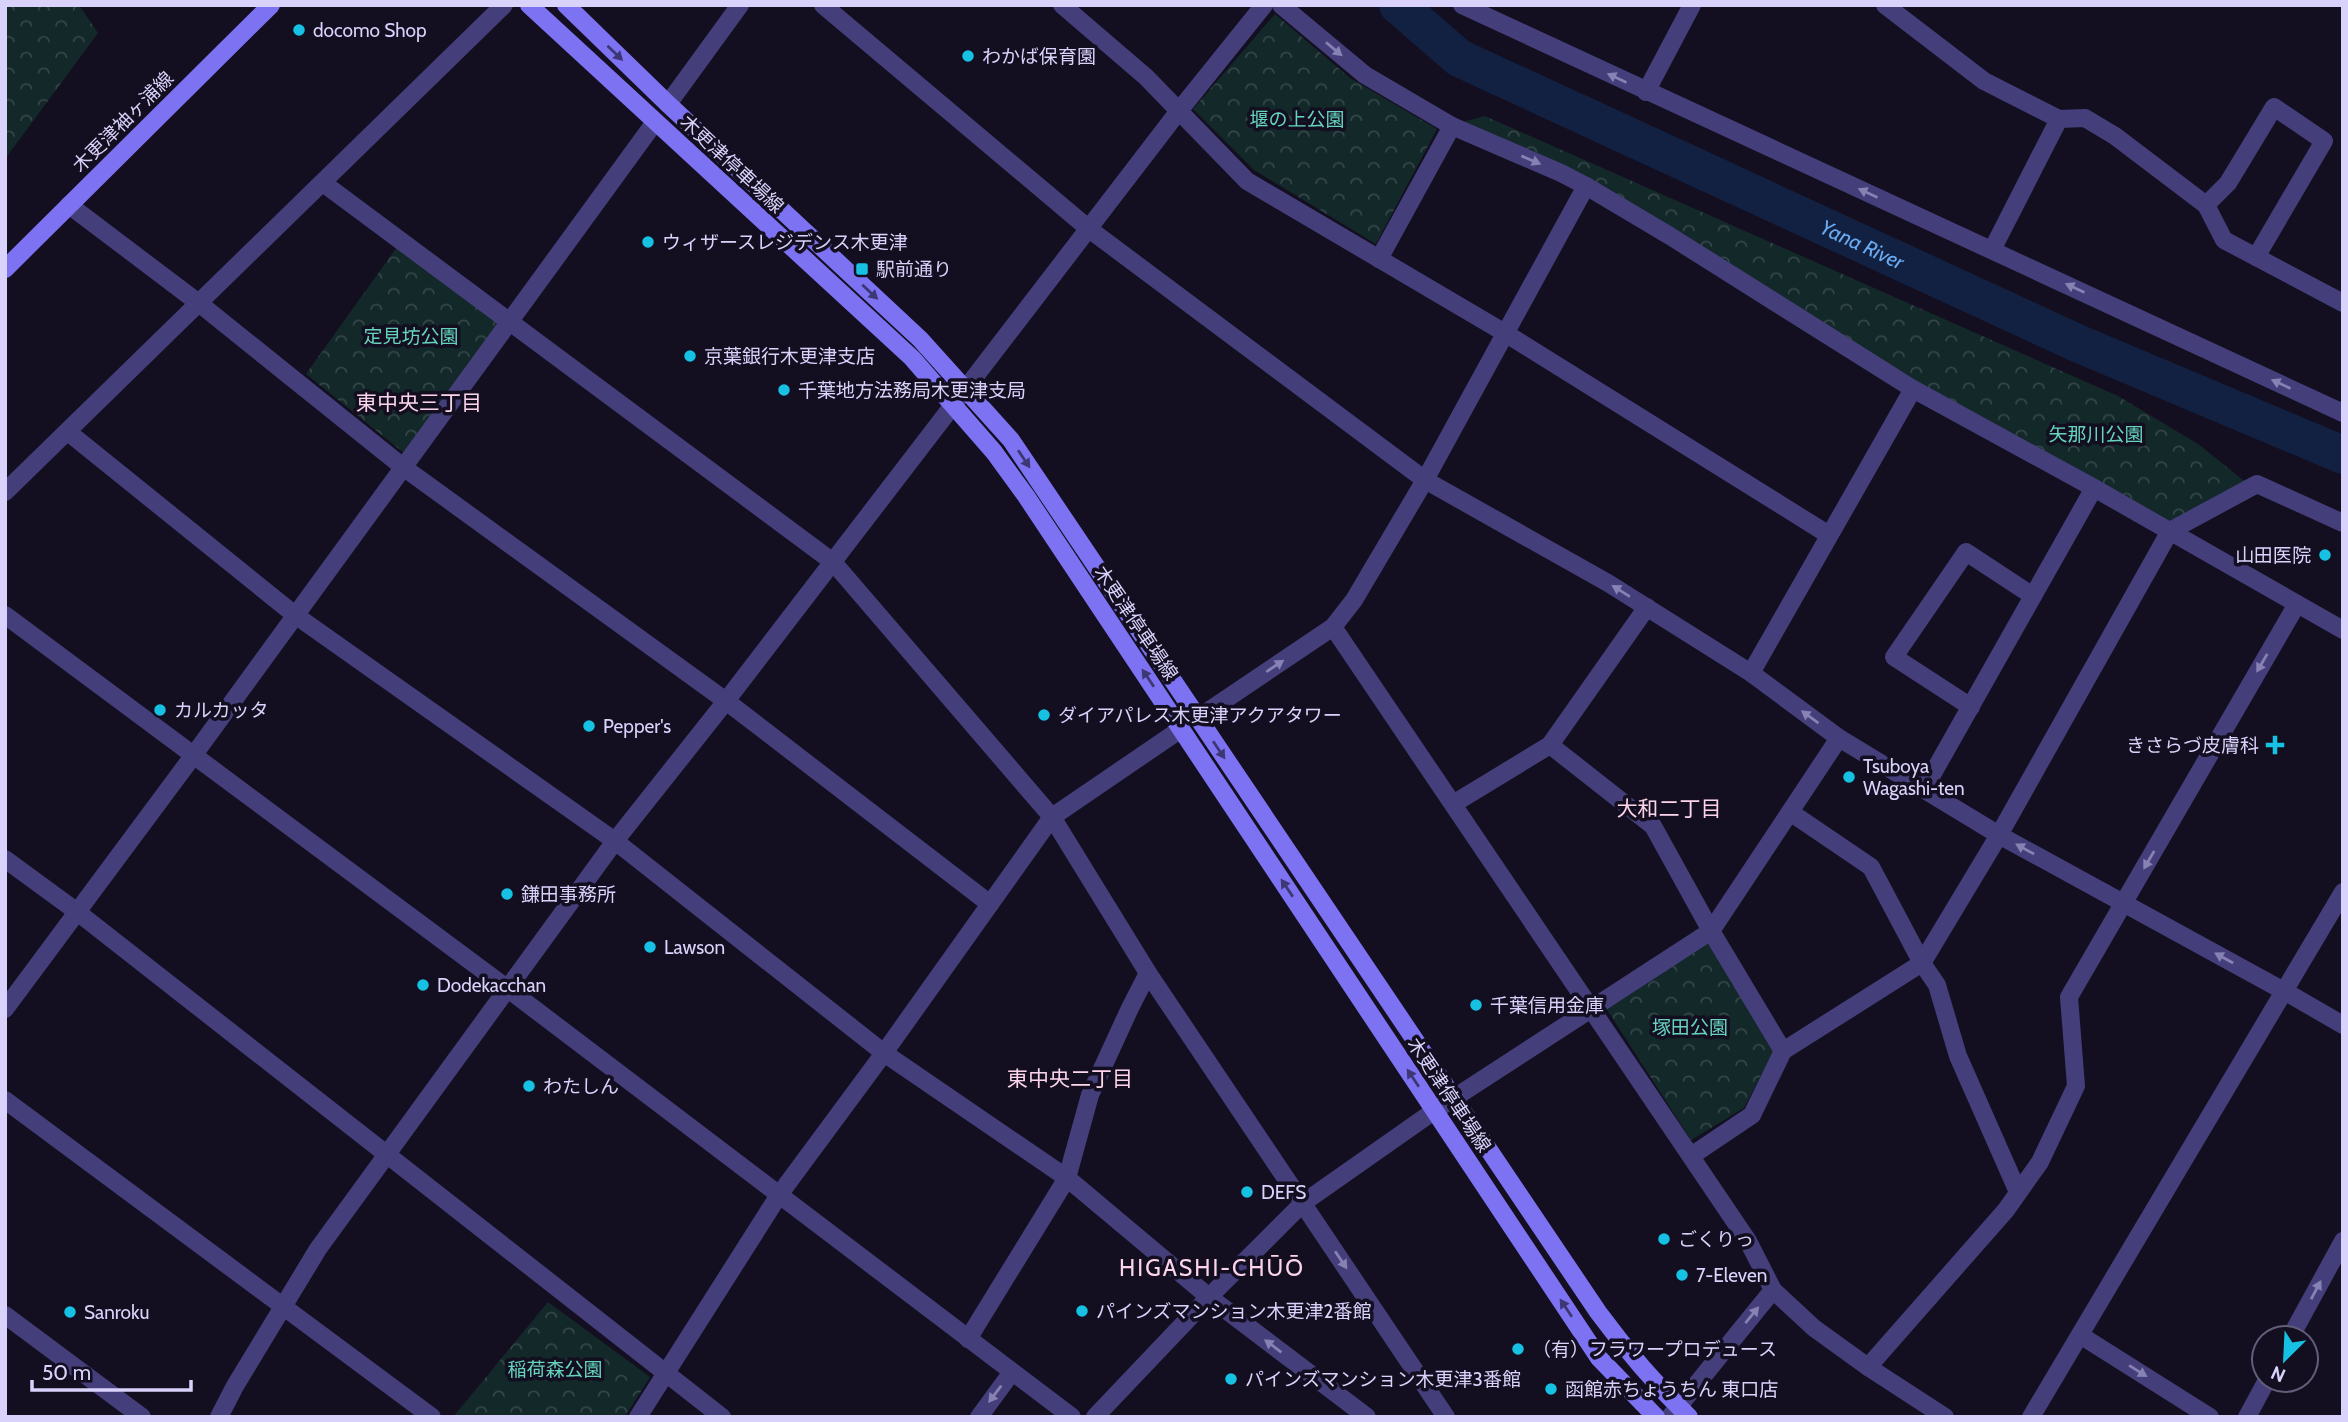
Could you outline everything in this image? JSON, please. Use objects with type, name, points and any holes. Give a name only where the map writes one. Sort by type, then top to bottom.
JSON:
[{"type":"main road","name":"木更津袖ヶ浦線","points":[[5,269],[271,5]]},
{"type":"main road","name":"木更津停車場線","points":[[528,5],[912,358],[994,453],[1026,496],[1599,1358],[1656,1417]]},
{"type":"main road","name":"木更津停車場線","points":[[566,5],[920,339],[1011,440],[1605,1322],[1679,1413]]},
{"type":"street","points":[[5,492],[504,5]]},
{"type":"street","points":[[668,104],[740,5]]},
{"type":"street","points":[[823,5],[1089,229],[1425,480],[1647,607],[1751,673],[1839,738],[1999,835],[2284,990],[2343,1025]]},
{"type":"street","points":[[1062,5],[1146,77],[1247,181],[1505,334],[1829,534]]},
{"type":"street","points":[[219,1417],[318,1249],[615,841],[726,701],[1178,112],[1264,5]]},
{"type":"street","points":[[1281,5],[1365,75],[1452,127],[1586,186],[1913,389],[2094,488],[2343,630]]},
{"type":"street","points":[[1462,5],[2343,413]]},
{"type":"street","points":[[1646,92],[1692,5]]},
{"type":"street","points":[[1885,5],[1984,81],[2059,119],[2084,118],[2115,136],[2206,205],[2224,240],[2343,303]]},
{"type":"street","points":[[2206,205],[2228,183],[2274,107],[2324,141],[2256,257]]},
{"type":"street","points":[[1992,250],[2059,119]]},
{"type":"street","points":[[5,1009],[655,122]]},
{"type":"street","points":[[1379,259],[1452,127]]},
{"type":"street","points":[[323,183],[833,562],[1052,817],[1148,974],[1446,1417]]},
{"type":"street","points":[[1198,718],[1333,627],[1354,600],[1425,480],[1586,186]]},
{"type":"street","points":[[69,205],[200,303],[403,467],[726,701],[990,904]]},
{"type":"street","points":[[1751,673],[1913,389]]},
{"type":"street","points":[[68,432],[295,615],[615,841],[884,1053],[1067,1178],[1209,1297],[1367,1417]]},
{"type":"street","points":[[1691,1156],[1752,1115],[1783,1051],[1922,963],[1999,835],[2170,531],[2257,484],[2343,523]]},
{"type":"street","points":[[1924,789],[2094,488]]},
{"type":"street","points":[[1971,707],[1894,657],[1966,552],[2033,596]]},
{"type":"street","points":[[1868,1367],[2006,1210],[2040,1161],[2076,1086],[2069,997],[2297,604]]},
{"type":"street","points":[[1453,804],[1550,745],[1647,607]]},
{"type":"street","points":[[5,615],[508,989],[1072,1417]]},
{"type":"street","points":[[1333,627],[1748,1241],[1773,1290],[1814,1328],[1945,1417]]},
{"type":"street","points":[[638,1417],[779,1195],[1052,817],[1181,729]]},
{"type":"street","points":[[1095,1417],[1303,1203],[1453,1098],[1711,931],[1839,738]]},
{"type":"street","points":[[1550,745],[1653,826],[1711,931],[1783,1051]]},
{"type":"street","points":[[1790,812],[1871,867],[1922,963],[1937,985],[1958,1056],[2018,1192]]},
{"type":"street","points":[[5,859],[76,911],[722,1417]]},
{"type":"street","points":[[2031,1417],[2343,892]]},
{"type":"street","points":[[968,1339],[1067,1178],[1090,1095],[1129,1008],[1148,974]]},
{"type":"street","points":[[5,1100],[432,1417]]},
{"type":"street","points":[[2298,1324],[2343,1241]]},
{"type":"street","points":[[1679,1413],[1773,1290]]},
{"type":"street","points":[[5,1315],[142,1417]]},
{"type":"street","points":[[2080,1335],[2210,1417]]},
{"type":"street","points":[[979,1417],[1012,1372]]},
{"type":"street","points":[[2248,1417],[2260,1394]]},
{"type":"green space","points":[[5,5],[79,5],[98,33],[5,159]]},
{"type":"green space","name":"堰の上公園","points":[[1275,14],[1350,78],[1437,129],[1376,244],[1254,170],[1193,109]]},
{"type":"green space","name":"矢那川公園","points":[[1485,116],[2118,396],[2198,444],[2248,484],[2168,523],[1915,382],[1588,180],[1455,124]]},
{"type":"green space","name":"定見坊公園","points":[[397,247],[501,320],[404,453],[306,374]]},
{"type":"green space","name":"塚田公園","points":[[1710,938],[1773,1052],[1744,1108],[1691,1140],[1606,1008]]},
{"type":"green space","name":"稲荷森公園","points":[[548,1302],[650,1377],[625,1417],[453,1417]]},
{"type":"waterway","name":"Yana River","points":[[1398,5],[1459,58],[2077,343],[2343,455]]},
{"type":"place","name":"docomo Shop","points":[[299,30]]},
{"type":"place","name":"わかば保育園","points":[[968,56]]},
{"type":"place","name":"ウィザースレジデンス木更津","points":[[648,242]]},
{"type":"place","name":"駅前通り","points":[[862,269]]},
{"type":"place","name":"京葉銀行木更津支店","points":[[690,356]]},
{"type":"place","name":"千葉地方法務局木更津支局","points":[[784,390]]},
{"type":"place","name":"山田医院","points":[[2325,555]]},
{"type":"place","name":"カルカッタ","points":[[160,710]]},
{"type":"place","name":"ダイアパレス木更津アクアタワー","points":[[1044,715]]},
{"type":"place","name":"Pepper's","points":[[589,726]]},
{"type":"place","name":"きさらづ皮膚科","points":[[2275,745]]},
{"type":"place","name":"Tsuboya Wagashi-ten","points":[[1849,777]]},
{"type":"place","name":"鎌田事務所","points":[[507,894]]},
{"type":"place","name":"Lawson","points":[[650,947]]},
{"type":"place","name":"Dodekacchan","points":[[423,985]]},
{"type":"place","name":"千葉信用金庫","points":[[1476,1005]]},
{"type":"place","name":"わたしん","points":[[529,1086]]},
{"type":"place","name":"DEFS","points":[[1247,1192]]},
{"type":"place","name":"ごくりっ","points":[[1664,1239]]},
{"type":"place","name":"7-Eleven","points":[[1682,1275]]},
{"type":"place","name":"パインズマンション木更津2番館","points":[[1082,1311]]},
{"type":"place","name":"Sanroku","points":[[70,1312]]},
{"type":"place","name":"（有）フラワープロデュース","points":[[1518,1349]]},
{"type":"place","name":"パインズマンション木更津3番館","points":[[1231,1379]]},
{"type":"place","name":"函館赤ちょうちん 東口店","points":[[1551,1389]]},
{"type":"district","name":"東中央三丁目","points":[[419,402]]},
{"type":"district","name":"大和二丁目","points":[[1669,808]]},
{"type":"district","name":"東中央二丁目","points":[[1070,1078]]},
{"type":"district","name":"HIGASHI-CHŪŌ","points":[[1212,1268]]}]
